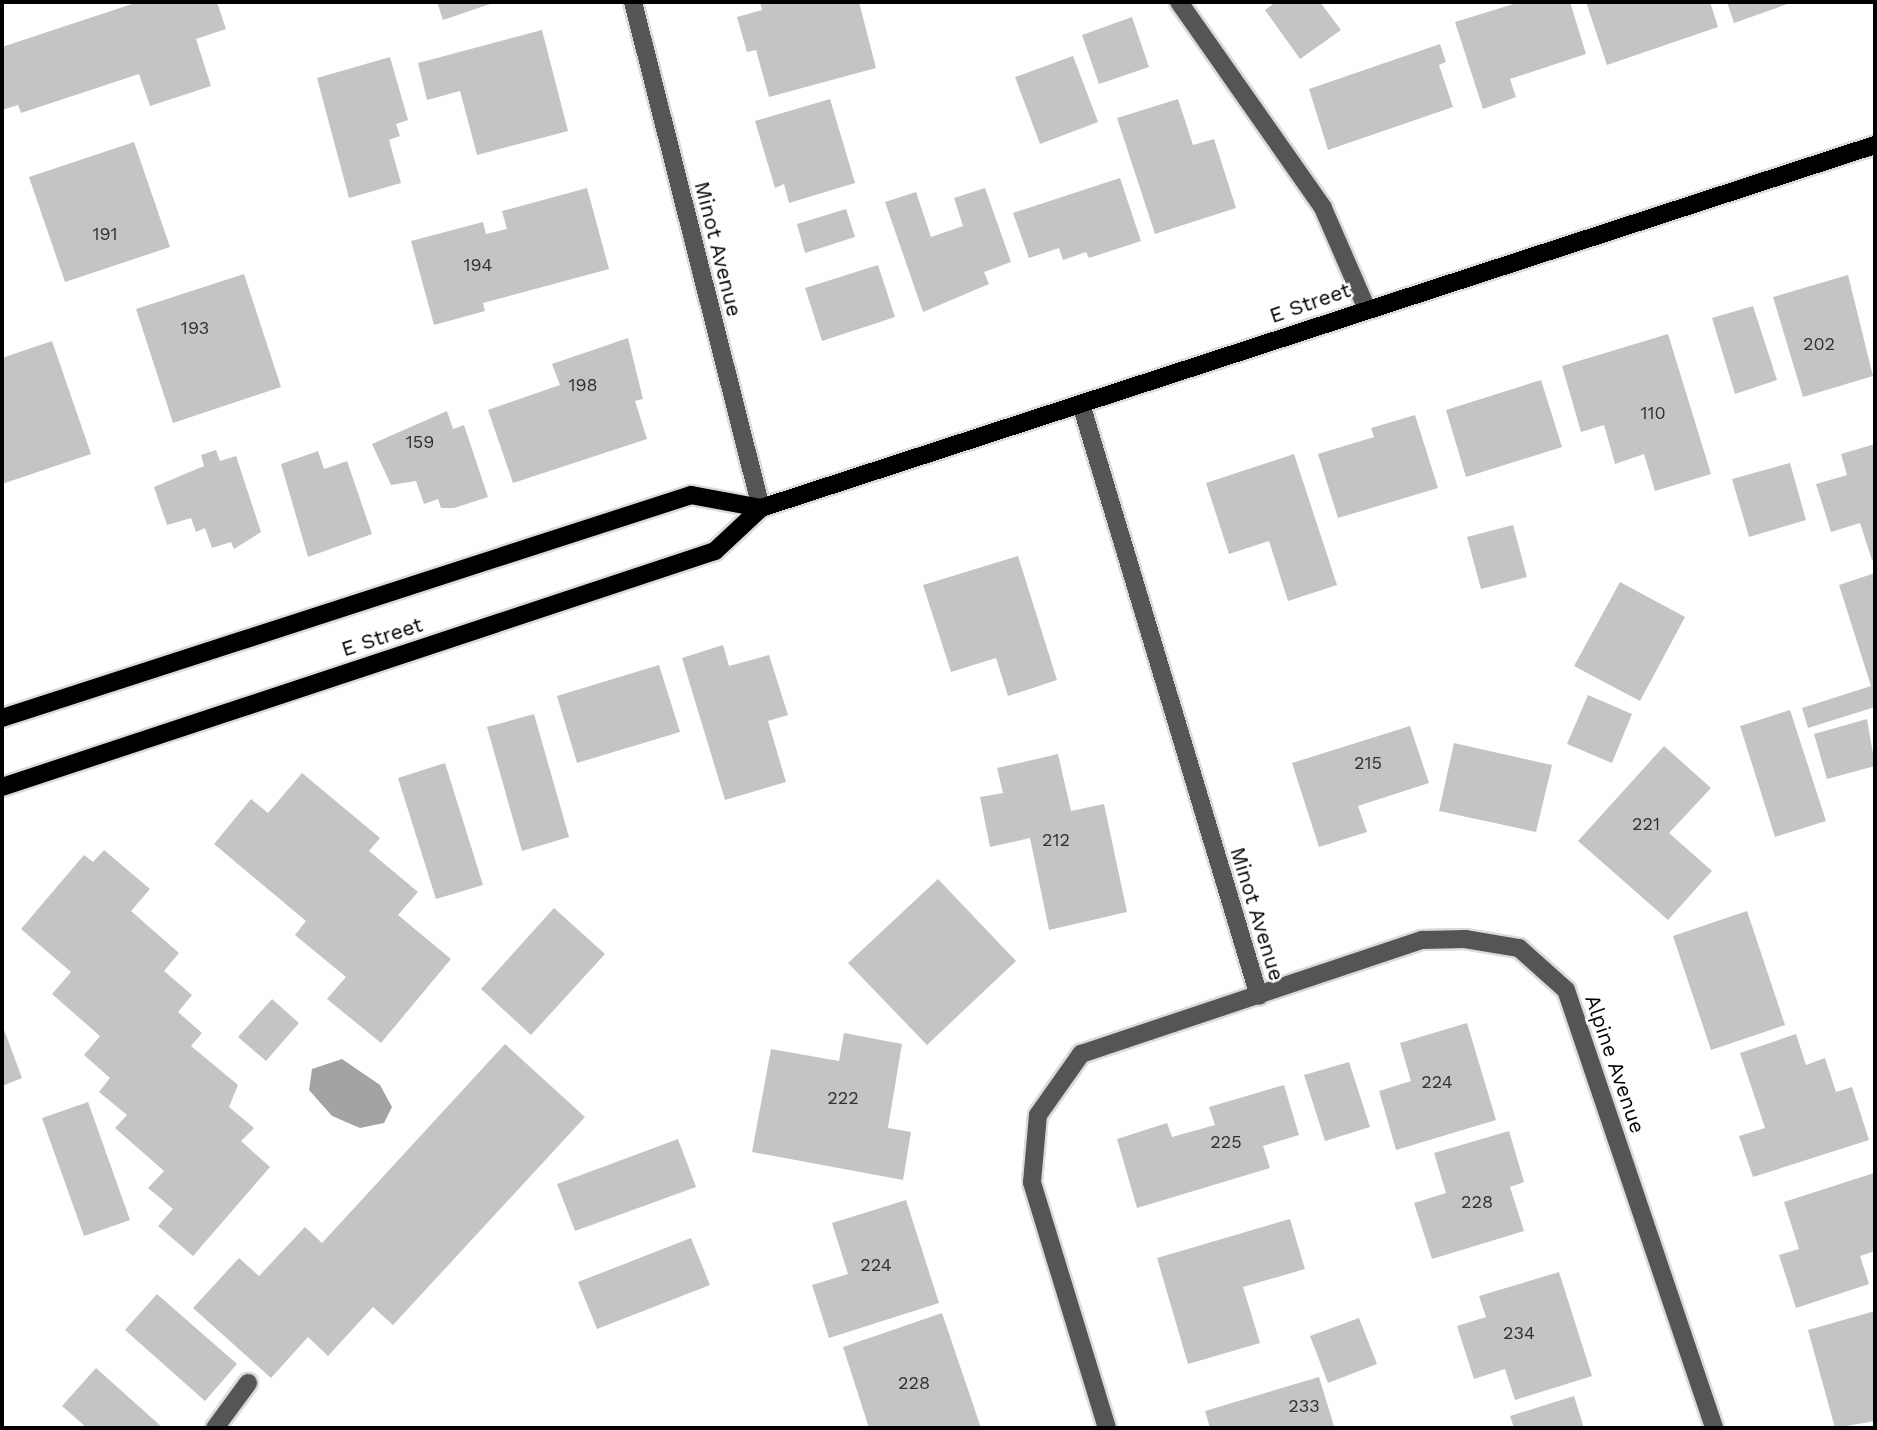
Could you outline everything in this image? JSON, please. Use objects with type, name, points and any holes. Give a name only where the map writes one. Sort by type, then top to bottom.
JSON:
[{"type":"main road","name":"E Street","points":[[2,787],[715,551],[761,508],[1081,404],[1366,307],[1875,145]]},
{"type":"main road","name":"E Street","points":[[2,718],[691,495],[761,508]]},
{"type":"street","name":"Minot Avenue","points":[[633,2],[761,508]]},
{"type":"street","points":[[1179,2],[1323,208],[1366,307]]},
{"type":"street","name":"Minot Avenue","points":[[1081,404],[1259,996],[1081,1054],[1038,1115],[1032,1182],[1107,1428]]},
{"type":"street","name":"Alpine Avenue","points":[[1259,996],[1422,940],[1465,939],[1519,948],[1566,990],[1714,1428]]},
{"type":"street","points":[[215,1428],[248,1383]]},
{"type":"shaded area","points":[[342,1059],[380,1085],[392,1107],[384,1123],[360,1128],[332,1116],[309,1090],[312,1069]]},
{"type":"building","points":[[138,2],[217,2],[226,29],[196,39],[211,86],[150,106],[139,74],[21,113],[18,105],[2,110],[2,47]]},
{"type":"building","points":[[437,2],[496,2],[443,20]]},
{"type":"building","points":[[760,2],[859,2],[876,68],[769,97],[756,50],[747,52],[737,17],[762,10]]},
{"type":"building","points":[[1276,2],[1320,2],[1341,30],[1300,59],[1265,10]]},
{"type":"building","points":[[1520,2],[1570,2],[1586,54],[1510,79],[1516,97],[1483,109],[1455,22]]},
{"type":"building","points":[[1586,2],[1710,2],[1718,27],[1607,65]]},
{"type":"building","points":[[1727,2],[1793,2],[1734,23]]},
{"type":"building","points":[[1132,17],[1149,67],[1099,84],[1082,35]]},
{"type":"building","points":[[542,30],[568,131],[477,155],[460,91],[427,100],[418,63]]},
{"type":"building","points":[[1440,44],[1446,62],[1439,65],[1453,107],[1328,150],[1309,89]]},
{"type":"building","points":[[1073,56],[1098,122],[1040,144],[1015,77]]},
{"type":"building","points":[[390,57],[408,120],[396,124],[400,136],[389,140],[401,183],[349,198],[317,78]]},
{"type":"building","points":[[830,99],[855,183],[789,203],[784,184],[775,188],[755,121]]},
{"type":"building","points":[[1178,99],[1193,145],[1214,139],[1236,208],[1155,234],[1117,118]]},
{"type":"building","points":[[134,142],[170,247],[65,282],[29,177]]},
{"type":"building","points":[[1120,178],[1141,241],[1089,258],[1086,252],[1063,260],[1059,248],[1029,258],[1013,213]]},
{"type":"building","points":[[587,188],[609,269],[483,303],[485,311],[434,325],[411,241],[483,222],[486,234],[507,229],[502,211]]},
{"type":"building","points":[[985,188],[1011,262],[984,272],[989,284],[923,312],[885,202],[916,192],[931,237],[963,226],[954,198]]},
{"type":"building","points":[[846,209],[855,237],[805,253],[797,224]]},
{"type":"building","points":[[878,265],[895,317],[822,341],[805,288]]},
{"type":"building","points":[[244,274],[281,387],[173,423],[136,309]]},
{"type":"building","points":[[1848,275],[1873,376],[1803,397],[1773,297]]},
{"type":"building","points":[[1753,306],[1777,380],[1735,394],[1712,318]]},
{"type":"building","points":[[1668,334],[1711,474],[1655,491],[1644,454],[1615,464],[1604,425],[1581,432],[1562,366]]},
{"type":"building","points":[[628,338],[643,399],[635,401],[647,439],[513,483],[488,410],[560,385],[552,364]]},
{"type":"building","points":[[52,341],[91,454],[2,484],[2,358]]},
{"type":"building","points":[[1541,380],[1562,447],[1466,477],[1446,410]]},
{"type":"building","points":[[447,411],[453,429],[464,425],[488,497],[454,508],[441,508],[438,499],[424,504],[416,481],[391,485],[372,444]]},
{"type":"building","points":[[1415,415],[1438,488],[1338,518],[1318,454],[1374,437],[1371,428]]},
{"type":"building","points":[[1875,444],[1875,559],[1872,560],[1860,523],[1831,532],[1816,484],[1847,475],[1841,454]]},
{"type":"building","points":[[216,450],[220,461],[236,456],[261,532],[234,549],[231,542],[212,548],[205,528],[196,532],[191,518],[167,525],[154,487],[204,466],[201,455]]},
{"type":"building","points":[[318,451],[324,469],[347,461],[372,534],[308,557],[281,464]]},
{"type":"building","points":[[1294,454],[1337,585],[1288,601],[1269,541],[1229,554],[1206,483]]},
{"type":"building","points":[[1790,463],[1806,520],[1749,537],[1732,479]]},
{"type":"building","points":[[1513,525],[1527,577],[1481,589],[1467,537]]},
{"type":"building","points":[[1018,556],[1057,680],[1008,696],[996,658],[951,672],[923,585]]},
{"type":"building","points":[[1875,573],[1875,707],[1808,728],[1802,708],[1871,686],[1839,585]]},
{"type":"building","points":[[1620,582],[1685,617],[1640,701],[1574,666]]},
{"type":"building","points":[[723,645],[729,666],[769,655],[788,715],[768,721],[786,782],[725,800],[682,658]]},
{"type":"building","points":[[659,665],[680,732],[577,763],[557,696]]},
{"type":"building","points":[[1588,695],[1632,714],[1612,763],[1567,744]]},
{"type":"building","points":[[1790,710],[1826,821],[1775,837],[1740,726]]},
{"type":"building","points":[[534,714],[569,837],[522,851],[487,727]]},
{"type":"building","points":[[1867,719],[1875,766],[1827,779],[1814,734]]},
{"type":"building","points":[[1410,726],[1429,783],[1358,806],[1367,832],[1319,847],[1292,763]]},
{"type":"building","points":[[1454,743],[1552,765],[1536,832],[1439,811]]},
{"type":"building","points":[[1664,746],[1711,788],[1669,833],[1712,871],[1668,920],[1578,841]]},
{"type":"building","points":[[1058,754],[1071,811],[1104,804],[1127,912],[1049,930],[1030,838],[990,847],[980,797],[1003,793],[997,768]]},
{"type":"building","points":[[445,763],[483,885],[436,899],[398,778]]},
{"type":"building","points":[[302,773],[380,838],[369,851],[418,892],[398,915],[451,959],[381,1043],[327,999],[346,977],[295,935],[306,921],[214,844],[251,799],[268,813]]},
{"type":"building","points":[[104,850],[150,889],[131,911],[179,953],[164,971],[192,995],[178,1012],[202,1033],[191,1046],[238,1085],[229,1107],[254,1128],[241,1141],[270,1167],[193,1256],[158,1226],[173,1209],[148,1188],[164,1171],[115,1128],[127,1115],[99,1092],[110,1078],[84,1055],[100,1036],[52,994],[71,972],[21,929],[84,855],[93,862]]},
{"type":"building","points":[[938,879],[1016,961],[927,1045],[848,963]]},
{"type":"building","points":[[554,908],[605,954],[531,1035],[481,989]]},
{"type":"building","points":[[1747,911],[1785,1025],[1711,1050],[1673,936]]},
{"type":"building","points":[[272,999],[299,1023],[266,1061],[238,1037]]},
{"type":"building","points":[[1467,1023],[1496,1120],[1396,1150],[1379,1091],[1411,1081],[1400,1043]]},
{"type":"building","points":[[2,1024],[22,1078],[2,1086]]},
{"type":"building","points":[[844,1033],[902,1044],[888,1128],[911,1132],[903,1180],[752,1152],[771,1049],[839,1061]]},
{"type":"building","points":[[1796,1034],[1806,1065],[1825,1058],[1836,1092],[1852,1087],[1869,1140],[1753,1177],[1739,1136],[1765,1128],[1740,1053]]},
{"type":"building","points":[[505,1044],[585,1117],[393,1325],[373,1307],[328,1356],[308,1337],[271,1378],[193,1308],[239,1258],[259,1276],[305,1227],[322,1243]]},
{"type":"building","points":[[1349,1062],[1370,1127],[1325,1141],[1304,1075]]},
{"type":"building","points":[[1284,1085],[1299,1135],[1263,1146],[1270,1168],[1137,1208],[1117,1139],[1167,1123],[1172,1137],[1215,1125],[1209,1107]]},
{"type":"building","points":[[88,1102],[130,1220],[84,1236],[42,1118]]},
{"type":"building","points":[[1509,1131],[1524,1182],[1510,1187],[1524,1231],[1432,1259],[1414,1203],[1446,1193],[1434,1153]]},
{"type":"building","points":[[678,1139],[696,1187],[575,1231],[557,1184]]},
{"type":"building","points":[[1874,1173],[1875,1251],[1860,1256],[1869,1284],[1796,1308],[1779,1255],[1799,1249],[1784,1202]]},
{"type":"building","points":[[906,1200],[939,1303],[829,1338],[812,1285],[848,1274],[832,1223]]},
{"type":"building","points":[[1290,1219],[1305,1269],[1243,1287],[1260,1343],[1188,1364],[1157,1258]]},
{"type":"building","points":[[691,1238],[710,1285],[597,1329],[578,1282]]},
{"type":"building","points":[[1559,1272],[1592,1376],[1515,1400],[1505,1369],[1474,1379],[1457,1326],[1486,1317],[1479,1296]]},
{"type":"building","points":[[157,1294],[237,1364],[205,1401],[125,1330]]},
{"type":"building","points":[[1875,1311],[1875,1421],[1835,1428],[1808,1330]]},
{"type":"building","points":[[942,1313],[981,1428],[869,1428],[843,1347]]},
{"type":"building","points":[[1359,1318],[1377,1364],[1328,1383],[1310,1336]]},
{"type":"building","points":[[96,1368],[163,1428],[87,1428],[62,1406]]},
{"type":"building","points":[[1319,1377],[1334,1426],[1210,1428],[1205,1411]]},
{"type":"building","points":[[1574,1396],[1584,1428],[1514,1428],[1510,1416]]}]
